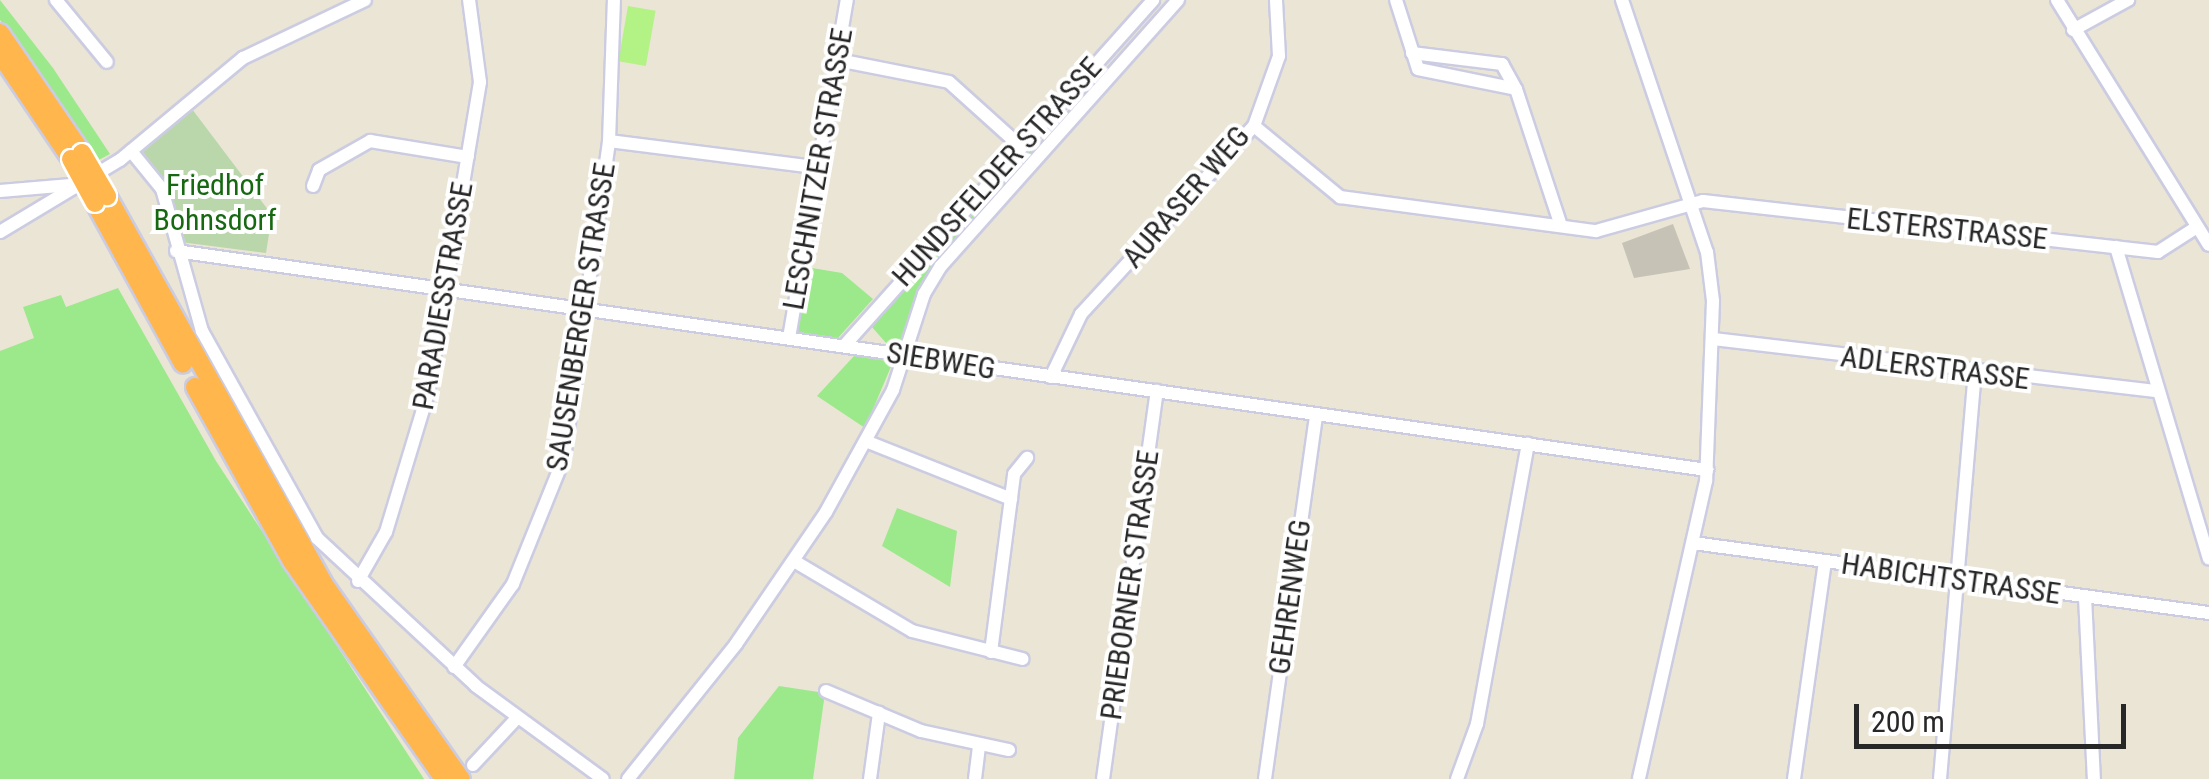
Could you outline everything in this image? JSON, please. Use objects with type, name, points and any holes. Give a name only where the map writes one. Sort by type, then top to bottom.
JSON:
[{"type":"highway","points":[[0,33],[76,156],[322,583],[467,772]]},
{"type":"highway","points":[[0,54],[76,156]]},
{"type":"highway","points":[[101,200],[292,561],[444,779]]},
{"type":"street","points":[[56,0],[107,62]]},
{"type":"street","points":[[0,232],[131,151],[242,58],[364,0]]},
{"type":"street","name":"PARADIESSTRASSE","points":[[358,581],[386,532],[409,466],[446,290],[480,71],[469,0]]},
{"type":"street","name":"SAUSENBERGER STRASSE","points":[[454,667],[539,530],[564,458],[609,141],[614,0]]},
{"type":"street","name":"LESCHNITZER STRASSE","points":[[789,338],[814,167],[824,153],[846,0]]},
{"type":"street","name":"HUNDSFELDER STRASSE","points":[[844,346],[1153,0]]},
{"type":"street","name":"HUNDSFELDER STRASSE","points":[[628,779],[794,561],[868,442],[924,294],[953,250],[1178,0]]},
{"type":"street","name":"AURASER WEG","points":[[1051,377],[1081,314],[1254,126],[1279,56],[1276,0]]},
{"type":"street","points":[[1396,0],[1412,53],[1424,71],[1516,90],[1561,226]]},
{"type":"street","points":[[1622,0],[1711,270],[1706,470],[1640,779]]},
{"type":"street","points":[[2057,0],[2209,244]]},
{"type":"street","points":[[2074,30],[2128,0]]},
{"type":"street","points":[[838,60],[950,82],[1020,146]]},
{"type":"street","points":[[1254,126],[1340,197],[1604,231],[1691,203]]},
{"type":"street","points":[[314,186],[319,170],[370,141],[468,157]]},
{"type":"street","points":[[609,141],[814,167]]},
{"type":"street","points":[[131,151],[162,190],[176,251],[202,332],[263,452],[317,538],[358,581],[454,667],[602,779]]},
{"type":"street","points":[[0,191],[74,185]]},
{"type":"street","name":"ELSTERSTRASSE","points":[[1691,203],[2158,252],[2197,227]]},
{"type":"street","points":[[2116,248],[2205,534],[2209,558]]},
{"type":"street","name":"SIEBWEG","points":[[176,251],[1706,470]]},
{"type":"street","name":"ADLERSTRASSE","points":[[1712,339],[2158,391]]},
{"type":"street","points":[[1940,779],[1953,578],[1975,372]]},
{"type":"street","name":"PRIEBORNER STRASSE","points":[[1104,779],[1157,391]]},
{"type":"street","name":"GEHRENWEG","points":[[1265,779],[1316,414]]},
{"type":"street","points":[[868,442],[1010,499]]},
{"type":"street","points":[[1458,779],[1477,724],[1528,444]]},
{"type":"street","points":[[991,652],[1014,474],[1028,458]]},
{"type":"street","name":"HABICHTSTRASSE","points":[[1693,543],[2209,613]]},
{"type":"street","points":[[794,561],[878,615],[991,652],[1024,658]]},
{"type":"street","points":[[1794,779],[1824,562]]},
{"type":"street","points":[[2085,597],[2094,779]]},
{"type":"street","points":[[826,691],[879,713],[979,745],[1009,750]]},
{"type":"street","points":[[870,779],[879,713]]},
{"type":"street","points":[[467,772],[517,718]]},
{"type":"street","points":[[976,779],[979,745]]},
{"type":"green space","points":[[0,0],[53,68],[110,154],[97,161],[0,20]]},
{"type":"green space","points":[[628,6],[656,11],[646,66],[618,61]]},
{"type":"green space","name":"Friedhof Bohnsdorf","points":[[192,109],[272,215],[266,253],[180,242],[168,185],[143,152]]},
{"type":"green space","points":[[1032,139],[1041,147],[945,250],[901,348],[887,344],[871,326]]},
{"type":"green space","points":[[806,267],[842,273],[873,299],[837,339],[796,333]]},
{"type":"green space","points":[[118,288],[216,461],[424,779],[0,779],[0,351],[34,338],[23,307],[61,295],[66,307]]},
{"type":"green space","points":[[854,356],[893,362],[865,428],[817,396]]},
{"type":"green space","points":[[897,508],[957,531],[950,587],[882,546]]},
{"type":"green space","points":[[779,686],[825,693],[813,779],[734,779],[738,738]]},
{"type":"building","points":[[1673,224],[1690,269],[1634,278],[1622,243]]}]
